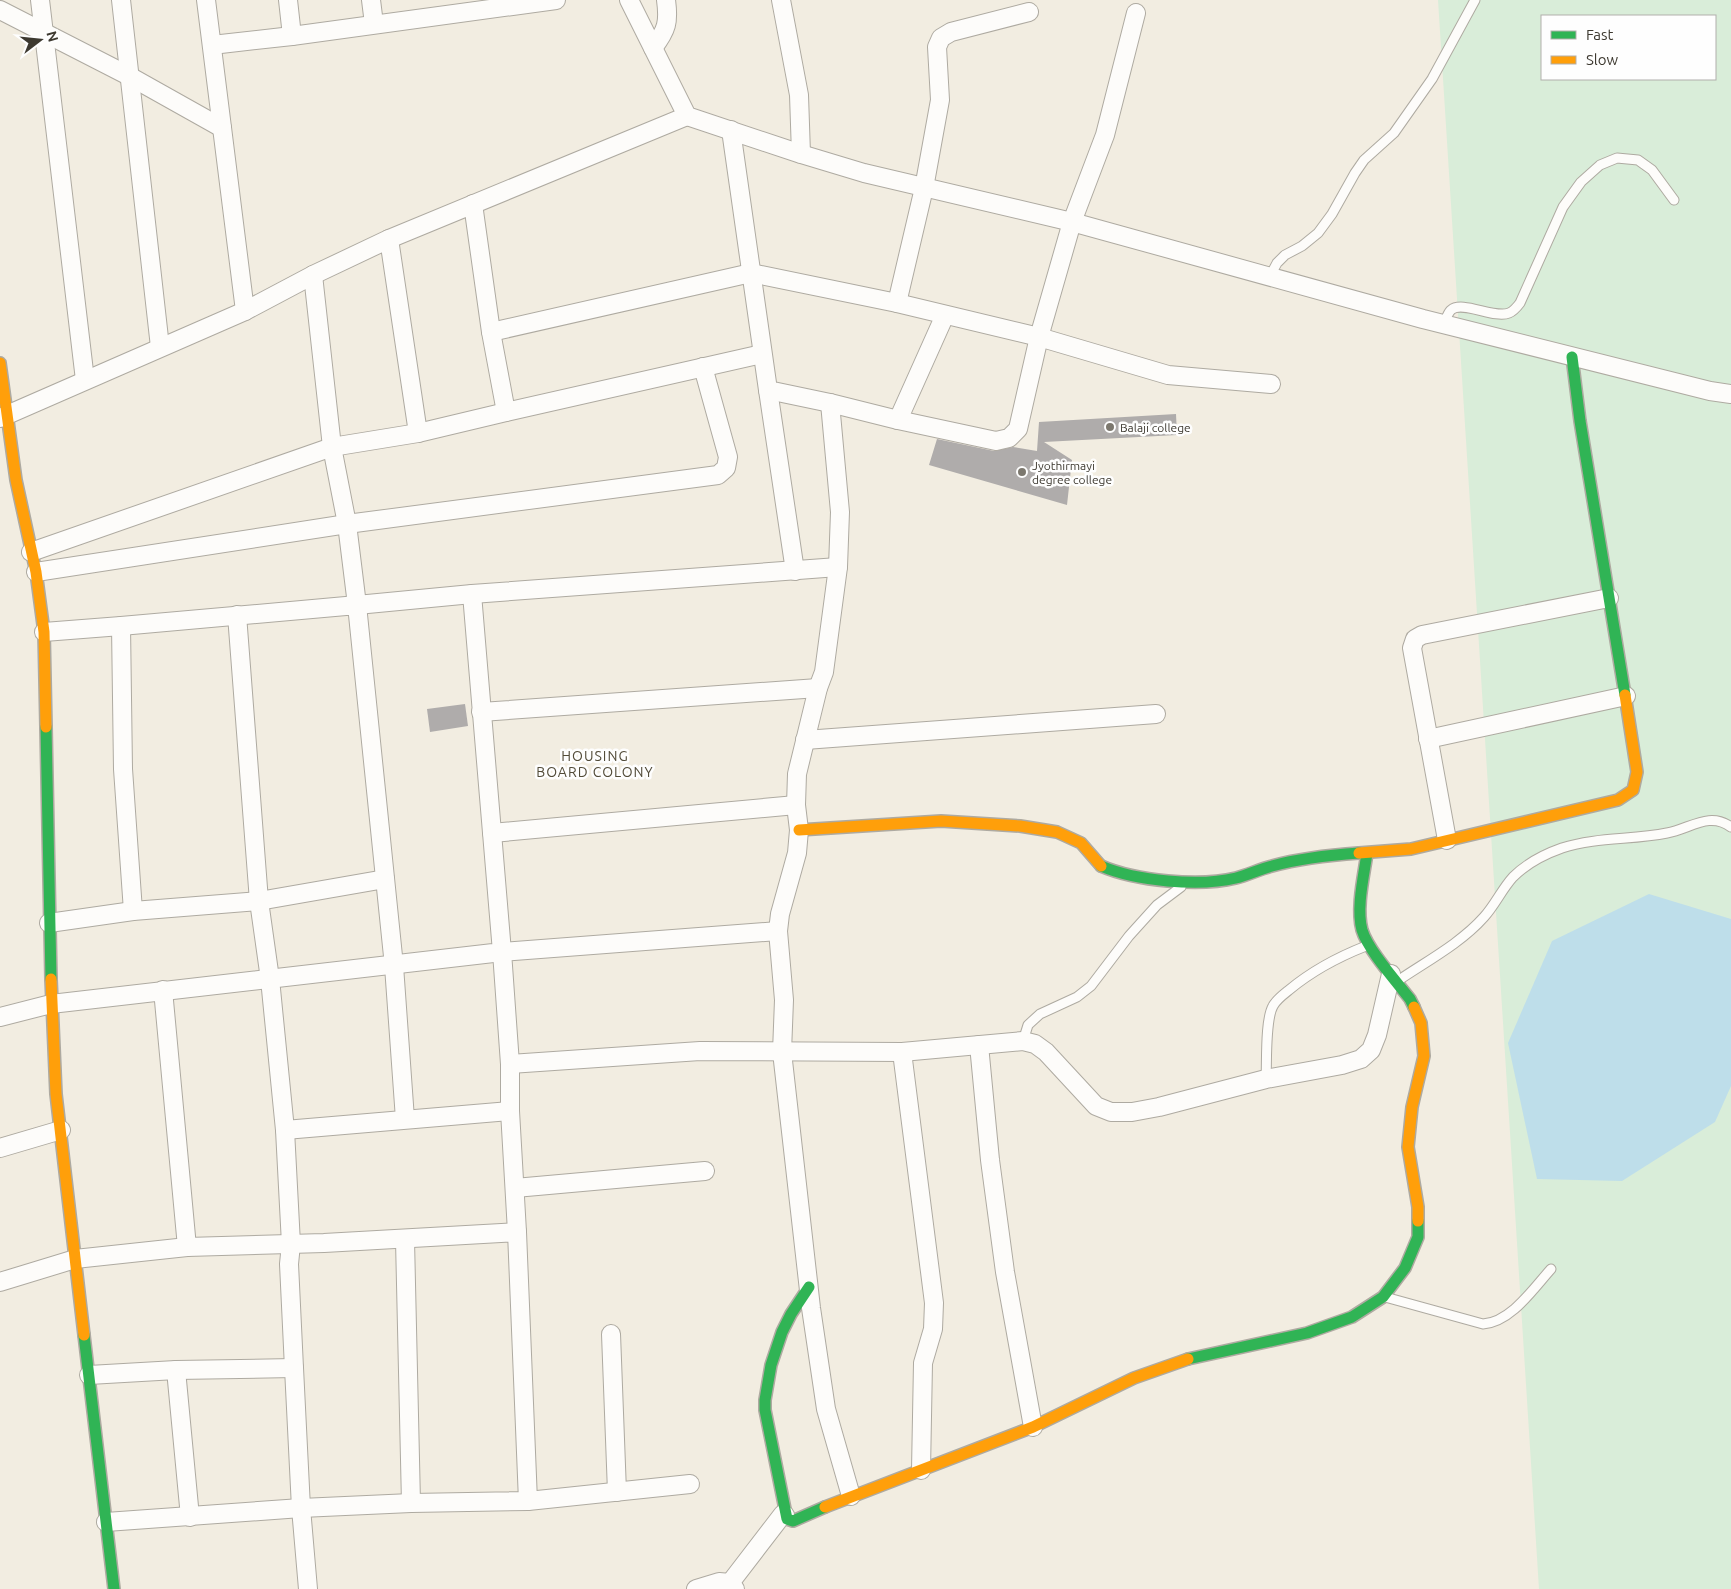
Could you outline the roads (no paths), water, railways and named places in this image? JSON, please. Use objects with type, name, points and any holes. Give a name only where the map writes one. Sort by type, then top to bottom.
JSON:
[{"type":"street","points":[[40,0],[85,380]]},
{"type":"street","points":[[122,0],[160,347]]},
{"type":"street","points":[[206,0],[245,310]]},
{"type":"street","points":[[288,0],[292,36]]},
{"type":"street","points":[[371,0],[374,24]]},
{"type":"street","points":[[212,45],[556,0]]},
{"type":"street","points":[[628,0],[687,116]]},
{"type":"street","points":[[652,48],[663,35],[667,26],[666,0]]},
{"type":"street","points":[[781,0],[799,95],[801,154]]},
{"type":"street","points":[[0,10],[131,77],[222,128]]},
{"type":"street","points":[[897,303],[924,188],[940,100],[937,47],[941,38],[951,32],[1029,12]]},
{"type":"street","points":[[768,390],[996,441],[1009,438],[1018,429],[1039,337],[1072,222],[1105,135],[1136,13]]},
{"type":"street","points":[[3,416],[245,310],[389,239],[687,116],[801,154],[924,188],[1072,222],[1444,324],[1710,392],[1731,394]]},
{"type":"street","points":[[731,130],[762,354],[795,570]]},
{"type":"street","points":[[473,204],[491,332],[506,412]]},
{"type":"street","points":[[389,239],[418,433]]},
{"type":"street","points":[[491,332],[751,273],[897,303],[1039,337],[1168,375],[1271,384]]},
{"type":"street","points":[[313,275],[332,447],[347,524],[357,605],[394,966],[404,1119]]},
{"type":"street","points":[[898,420],[945,315]]},
{"type":"street","points":[[31,552],[332,447],[418,433],[703,366],[762,354]]},
{"type":"street","points":[[799,830],[941,821],[1020,826],[1057,832],[1081,843],[1100,865],[1118,873],[1188,883],[1236,878],[1272,866],[1341,854],[1411,849],[1618,800],[1633,790],[1637,772],[1580,421],[1572,356]]},
{"type":"street","points":[[0,363],[3,416],[36,572],[44,632],[47,857],[51,1004],[56,1094],[114,1589]]},
{"type":"street","points":[[36,572],[347,524],[718,475],[726,468],[728,457],[703,366]]},
{"type":"street","points":[[830,403],[840,512],[838,567],[824,672],[818,688],[797,774],[796,805],[799,830],[797,853],[780,914],[778,931],[784,1000],[782,1052],[809,1287],[826,1408],[851,1496]]},
{"type":"street","points":[[44,632],[472,594],[838,567]]},
{"type":"street","points":[[472,594],[510,1064],[510,1111],[528,1501]]},
{"type":"street","points":[[1447,840],[1412,648],[1415,639],[1422,635],[1609,598]]},
{"type":"street","points":[[237,616],[259,901],[270,979],[285,1130],[291,1244],[289,1264],[301,1508],[308,1589]]},
{"type":"street","points":[[122,626],[123,769],[133,911]]},
{"type":"street","points":[[482,712],[818,688]]},
{"type":"street","points":[[1428,739],[1626,696]]},
{"type":"street","points":[[805,740],[1156,714]]},
{"type":"street","points":[[492,833],[796,805]]},
{"type":"street","points":[[809,1287],[785,1324],[774,1355],[765,1399],[765,1410],[784,1515],[787,1519],[793,1521],[851,1496],[1033,1427],[1134,1378],[1186,1359],[1307,1333],[1352,1317],[1382,1296],[1405,1268],[1418,1237],[1418,1207],[1408,1147],[1412,1107],[1424,1056],[1421,1023],[1410,999],[1369,945],[1362,930],[1360,914],[1367,853]]},
{"type":"street","points":[[50,923],[133,911],[259,901],[386,879]]},
{"type":"street","points":[[0,1017],[51,1004],[163,990],[394,966],[502,952],[778,931]]},
{"type":"street","points":[[510,1064],[700,1051],[902,1052],[1023,1042],[1035,1044],[1046,1052],[1096,1106],[1111,1112],[1132,1112],[1159,1108],[1266,1079],[1342,1066],[1361,1059],[1371,1050],[1377,1035],[1393,978]]},
{"type":"street","points":[[163,990],[187,1246]]},
{"type":"street","points":[[978,1045],[990,1160],[1005,1272],[1033,1427]]},
{"type":"street","points":[[902,1052],[934,1303],[933,1329],[923,1363],[921,1470]]},
{"type":"street","points":[[285,1130],[510,1111]]},
{"type":"street","points":[[0,1148],[60,1130]]},
{"type":"street","points":[[515,1188],[705,1171]]},
{"type":"street","points":[[0,1282],[75,1259],[187,1246],[405,1240],[517,1232]]},
{"type":"street","points":[[405,1240],[411,1503]]},
{"type":"street","points":[[611,1334],[617,1492]]},
{"type":"street","points":[[89,1375],[176,1370],[294,1368]]},
{"type":"street","points":[[176,1370],[190,1517]]},
{"type":"street","points":[[106,1522],[301,1508],[411,1503],[528,1501],[690,1484]]},
{"type":"street","points":[[696,1589],[719,1582],[732,1586],[784,1515]]},
{"type":"lane","points":[[1270,276],[1277,263],[1285,255],[1302,246],[1318,234],[1364,160],[1394,133],[1432,79],[1475,0]]},
{"type":"lane","points":[[1444,324],[1449,312],[1453,308],[1461,307],[1502,315],[1515,310],[1520,303],[1563,207],[1581,182],[1600,165],[1617,158],[1638,160],[1654,173],[1674,200]]},
{"type":"lane","points":[[1393,978],[1461,939],[1484,917],[1514,877],[1539,858],[1562,848],[1595,840],[1650,837],[1680,830],[1701,821],[1713,819],[1731,827]]},
{"type":"lane","points":[[1023,1042],[1028,1025],[1040,1014],[1077,997],[1091,986],[1129,936],[1157,905],[1188,883]]},
{"type":"lane","points":[[1266,1079],[1270,1017],[1273,1006],[1281,996],[1306,975],[1340,956],[1369,945]]},
{"type":"lane","points":[[1382,1296],[1483,1324],[1493,1323],[1511,1313],[1551,1269]]},
{"type":"water","points":[[1649,894],[1731,919],[1731,1086],[1715,1122],[1622,1181],[1537,1179],[1508,1043],[1552,941]]},
{"type":"place","name":"Balaji college","points":[[1110,427]]},
{"type":"place","name":"Jyothirmayi degree college","points":[[1022,472]]},
{"type":"district","name":"HOUSING BOARD COLONY","points":[[595,764]]}]
